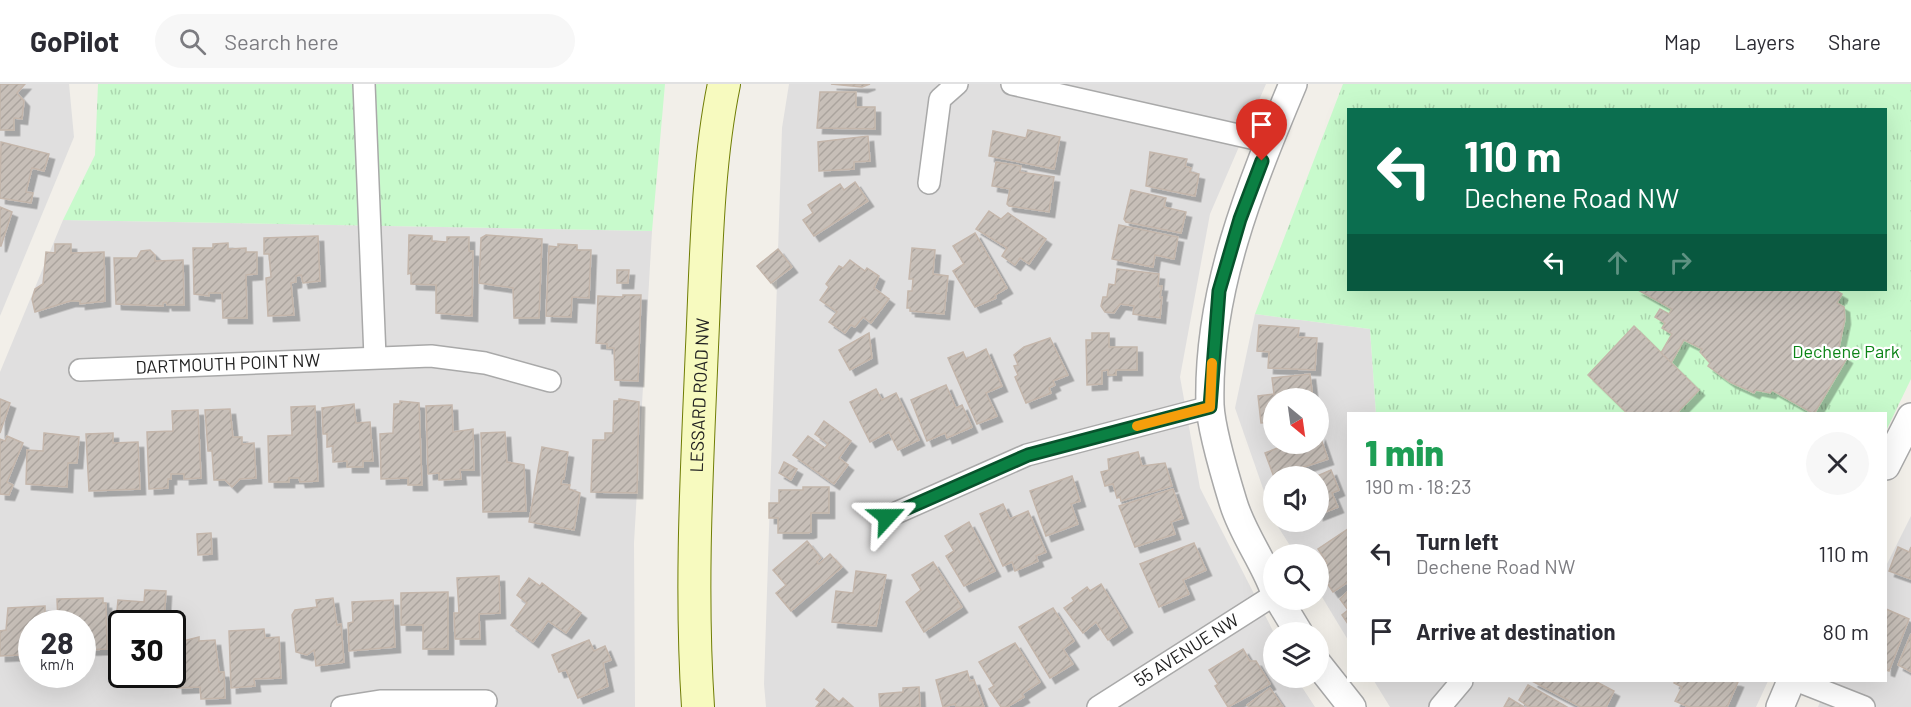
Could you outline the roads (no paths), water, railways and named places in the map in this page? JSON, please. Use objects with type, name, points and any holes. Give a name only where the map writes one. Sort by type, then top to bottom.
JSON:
[{"type":"main road","name":"LESSARD ROAD NW","points":[[698,707],[694,656],[694,524],[707,250],[719,108],[724,84]]},
{"type":"street","points":[[364,84],[375,357]]},
{"type":"street","points":[[929,183],[940,99],[957,84]]},
{"type":"street","points":[[1012,84],[1269,142]]},
{"type":"street","points":[[1263,567],[1234,505],[1210,407],[1219,291],[1240,219],[1293,84]]},
{"type":"street","name":"DARTMOUTH POINT NW","points":[[80,370],[431,356],[485,363],[549,381]]},
{"type":"street","points":[[887,517],[1028,455],[1210,407]]},
{"type":"street","points":[[1887,464],[1911,417]]},
{"type":"street","name":"55 AVENUE NW","points":[[1098,707],[1263,602]]},
{"type":"street","points":[[1329,678],[1352,707]]},
{"type":"street","points":[[1440,707],[1461,682]]},
{"type":"street","points":[[1780,707],[1791,682]]},
{"type":"street","points":[[1801,682],[1864,707]]},
{"type":"street","points":[[342,707],[380,701],[486,701]]},
{"type":"park label","name":"Dechene Park","points":[[1846,352]]}]
